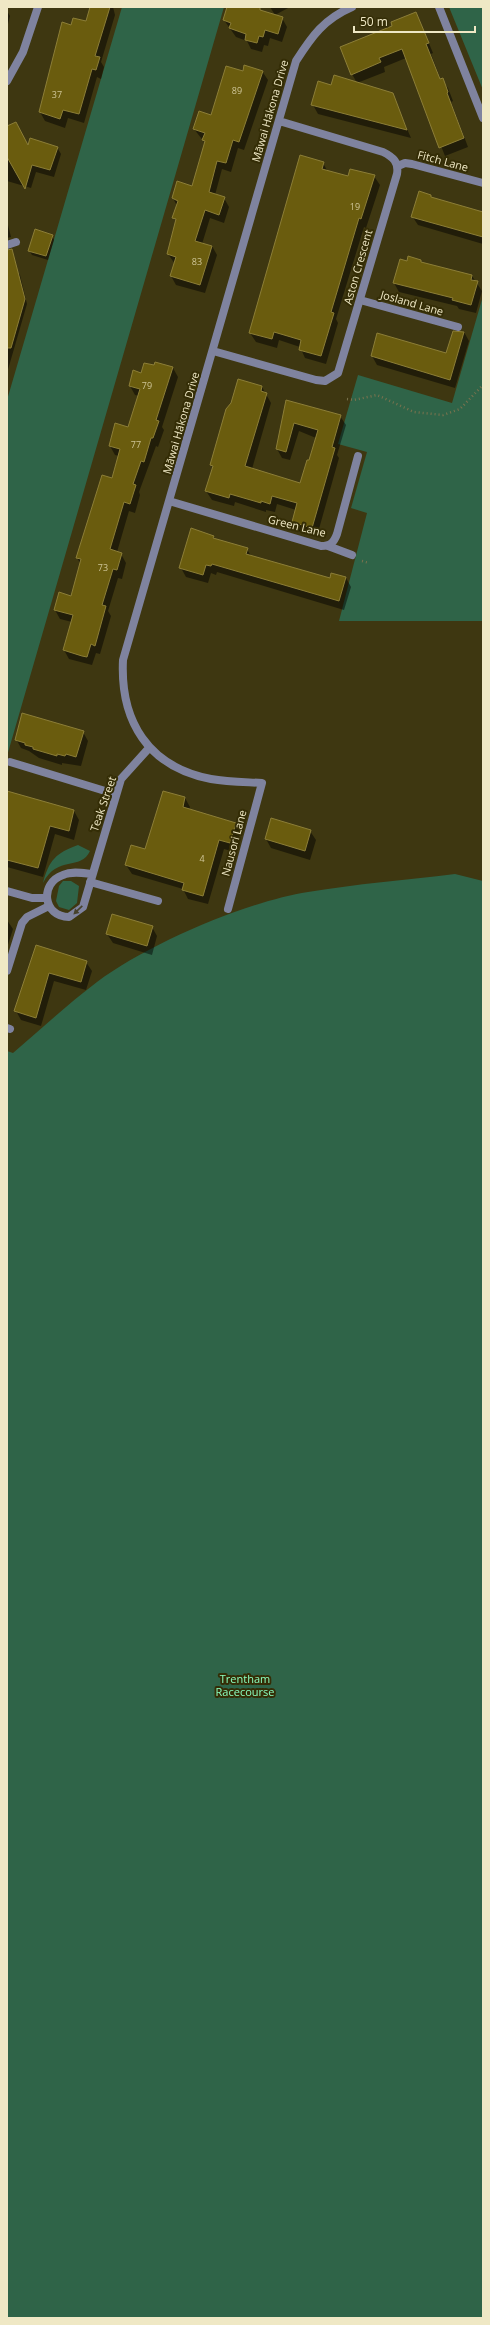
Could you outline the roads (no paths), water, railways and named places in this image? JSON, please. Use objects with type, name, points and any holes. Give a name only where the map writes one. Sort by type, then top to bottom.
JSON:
[{"type":"street","points":[[7,81],[23,52],[38,7]]},
{"type":"street","name":"Māwai Hākona Drive","points":[[262,783],[211,779],[192,773],[168,762],[149,748],[135,727],[127,709],[122,676],[123,660],[296,62],[310,39],[326,21],[352,7]]},
{"type":"street","points":[[438,7],[483,118]]},
{"type":"street","points":[[279,120],[383,152],[395,159],[398,166]]},
{"type":"street","name":"Fitch Lane","points":[[398,166],[405,163],[412,164],[483,183]]},
{"type":"street","name":"Aston Crescent","points":[[213,351],[325,381],[338,373],[398,166]]},
{"type":"street","points":[[7,245],[16,242]]},
{"type":"street","name":"Josland Lane","points":[[360,300],[458,327]]},
{"type":"street","name":"Green Lane","points":[[169,501],[321,546],[328,546],[334,542],[337,534],[358,456]]},
{"type":"street","points":[[328,546],[352,555]]},
{"type":"street","name":"Teak Street","points":[[48,902],[51,911],[60,916],[69,917],[74,915],[83,907],[115,794],[127,770],[149,748]]},
{"type":"street","points":[[10,762],[115,794]]},
{"type":"street","name":"Nausori Lane","points":[[228,909],[262,783]]},
{"type":"street","points":[[48,902],[49,886],[54,880],[62,875],[77,872],[90,878],[158,901]]},
{"type":"street","points":[[7,891],[48,902]]},
{"type":"street","points":[[7,971],[22,923],[27,917],[48,902]]},
{"type":"park label","name":"Trentham Racecourse","points":[[245,1685]]}]
